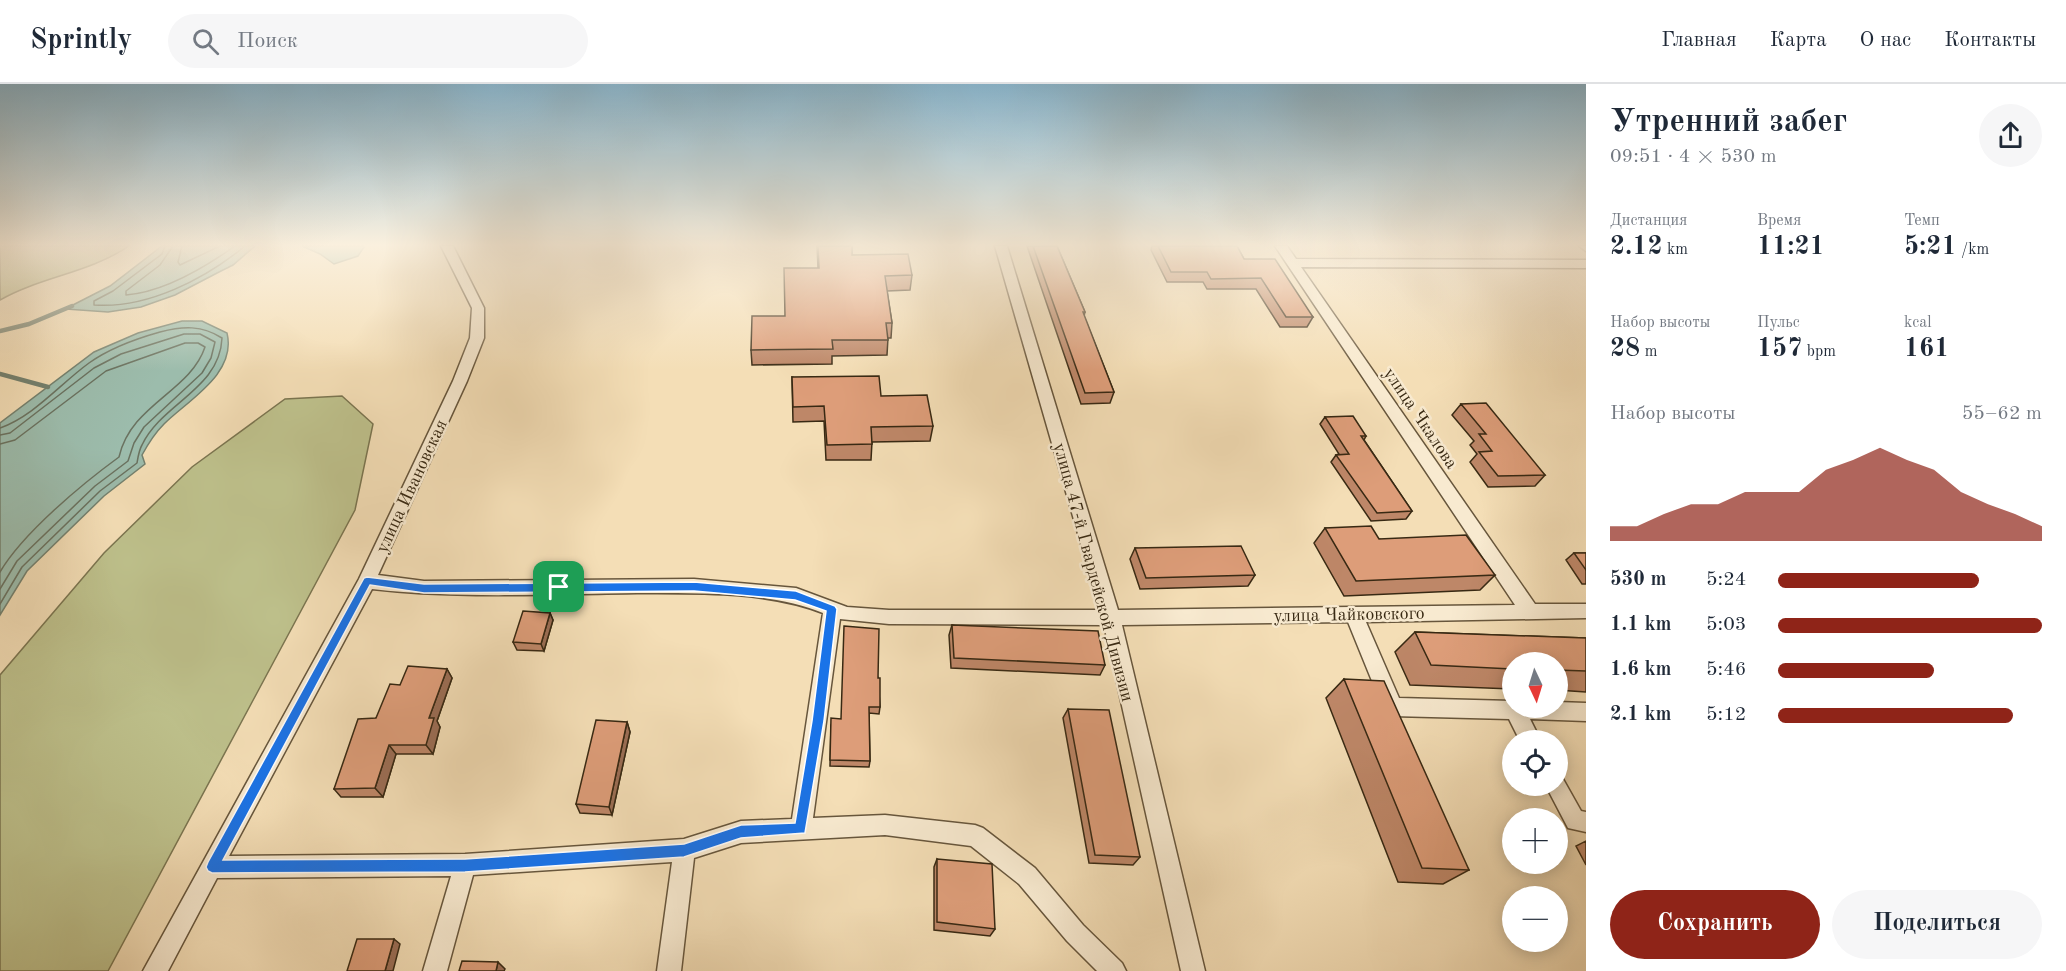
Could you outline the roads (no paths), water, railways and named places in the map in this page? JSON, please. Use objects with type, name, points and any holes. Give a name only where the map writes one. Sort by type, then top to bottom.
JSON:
[{"type":"street","name":"улица Ивановская","points":[[155,971],[367,581],[460,381],[477,338],[478,308],[468,287]]},
{"type":"street","name":"улица 47-й Гвардейской Дивизии","points":[[1013,287],[1111,618],[1192,971]]},
{"type":"street","name":"улица Чкалова","points":[[1309,287],[1530,612]]},
{"type":"street","name":"улица Чайковского","points":[[367,581],[424,588],[694,586],[796,595],[846,614],[889,617],[1111,618],[1586,611]]},
{"type":"street","points":[[801,829],[832,609]]},
{"type":"street","points":[[1354,614],[1402,728]]},
{"type":"street","points":[[1392,706],[1502,710]]},
{"type":"street","points":[[1568,712],[1586,712]]},
{"type":"street","points":[[1561,796],[1575,821],[1586,822]]},
{"type":"street","points":[[212,867],[465,865],[684,850],[741,832],[885,825],[975,836],[1027,876],[1075,933],[1114,971]]},
{"type":"street","points":[[669,971],[684,850]]},
{"type":"street","points":[[435,971],[465,865]]},
{"type":"water","points":[[107,287],[190,287],[141,307],[108,312],[65,309]]},
{"type":"water","points":[[182,321],[202,321],[227,333],[228,348],[225,361],[218,373],[158,431],[142,455],[145,464],[104,496],[27,571],[0,615],[0,423],[94,352],[138,333]]},
{"type":"waterway","points":[[0,331],[29,324],[72,306]]},
{"type":"waterway","points":[[0,374],[48,387]]}]
